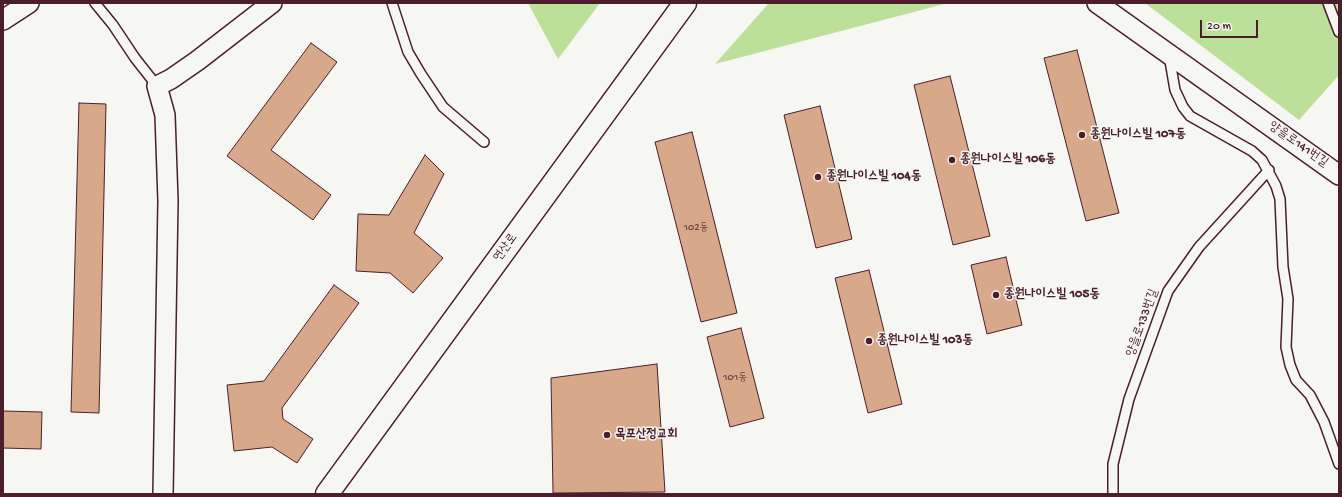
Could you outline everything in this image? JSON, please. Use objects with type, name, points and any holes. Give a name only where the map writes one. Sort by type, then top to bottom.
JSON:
[{"type":"street","points":[[3,20],[29,3]]},
{"type":"street","points":[[163,494],[168,201],[165,115],[157,86],[171,79],[197,61],[272,3]]},
{"type":"street","name":"연산로","points":[[327,494],[685,3]]},
{"type":"street","name":"양을로141번길","points":[[1097,3],[1339,175]]},
{"type":"lane","points":[[95,3],[113,25],[135,58],[157,86]]},
{"type":"lane","points":[[392,3],[408,52],[420,74],[443,107],[484,142]]},
{"type":"lane","points":[[1328,3],[1339,32]]},
{"type":"lane","points":[[1168,54],[1174,90],[1182,108],[1190,116],[1252,151],[1262,160],[1269,170],[1280,199],[1283,267],[1288,299],[1286,347],[1290,366],[1296,380],[1310,395],[1324,422],[1339,464]]},
{"type":"lane","name":"양을로133번길","points":[[1113,494],[1113,464],[1129,399],[1168,291],[1199,247],[1269,170]]},
{"type":"green space","points":[[528,3],[600,3],[558,59]]},
{"type":"green space","points":[[769,3],[948,3],[715,64]]},
{"type":"green space","points":[[1145,3],[1339,3],[1339,75],[1299,120]]},
{"type":"building","points":[[311,43],[337,62],[271,150],[331,195],[313,220],[227,156]]},
{"type":"building","name":"종원나이스빌 107동","points":[[1077,50],[1119,213],[1086,221],[1044,58]]},
{"type":"building","name":"종원나이스빌 106동","points":[[950,76],[990,236],[953,245],[914,85]]},
{"type":"building","points":[[79,103],[106,104],[99,413],[71,412]]},
{"type":"building","name":"종원나이스빌 104동","points":[[820,106],[852,239],[816,248],[784,115]]},
{"type":"building","points":[[692,132],[737,313],[701,322],[655,142]]},
{"type":"building","points":[[425,155],[444,174],[414,233],[443,258],[413,293],[390,273],[356,271],[358,214],[389,215]]},
{"type":"building","name":"종원나이스빌 105동","points":[[1006,257],[1022,325],[987,334],[971,265]]},
{"type":"building","name":"종원나이스빌 103동","points":[[869,270],[902,404],[868,413],[835,278]]},
{"type":"building","points":[[334,285],[359,303],[282,408],[283,419],[313,439],[297,463],[272,447],[234,451],[227,385],[264,381]]},
{"type":"building","points":[[741,328],[764,418],[730,427],[707,337]]},
{"type":"building","name":"목포산정교회","points":[[657,364],[665,492],[553,493],[551,378]]},
{"type":"building","points":[[3,411],[42,412],[41,449],[3,448]]},
{"type":"place","name":"종원나이스빌 107동","points":[[1082,135]]},
{"type":"place","name":"종원나이스빌 106동","points":[[952,160]]},
{"type":"place","name":"종원나이스빌 104동","points":[[818,177]]},
{"type":"place","name":"종원나이스빌 105동","points":[[996,295]]},
{"type":"place","name":"종원나이스빌 103동","points":[[869,341]]},
{"type":"place","name":"목포산정교회","points":[[607,435]]}]
